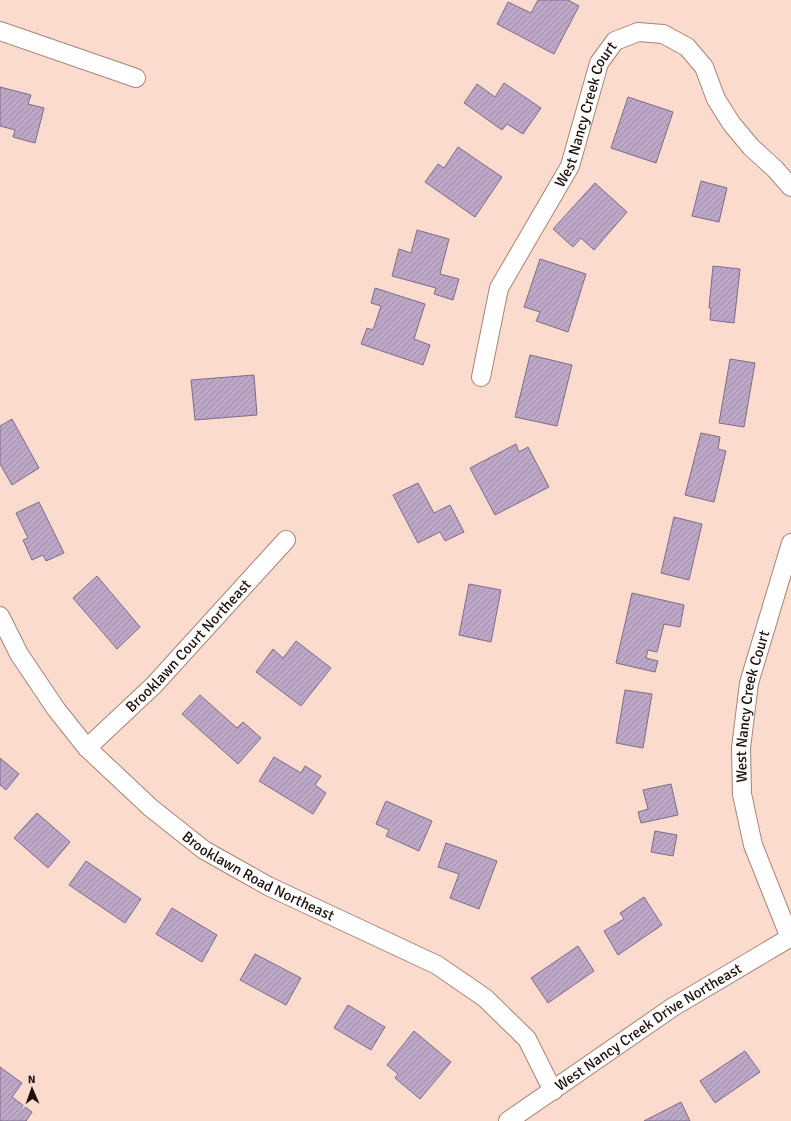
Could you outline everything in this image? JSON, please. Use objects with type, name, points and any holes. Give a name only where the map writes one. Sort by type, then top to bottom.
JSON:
[{"type":"street","points":[[0,31],[136,78]]},
{"type":"street","name":"West Nancy Creek Court","points":[[481,377],[498,288],[570,166],[599,63],[615,41],[638,32],[662,34],[687,47],[704,67],[716,99],[731,123],[751,147],[775,169],[791,187]]},
{"type":"street","name":"Brooklawn Court Northeast","points":[[87,748],[154,685],[286,540]]},
{"type":"street","name":"West Nancy Creek Court","points":[[791,543],[749,683],[741,748],[742,794],[753,845],[791,937]]},
{"type":"street","name":"Brooklawn Road Northeast","points":[[0,616],[19,654],[56,709],[87,748],[151,808],[204,850],[268,886],[437,965],[485,998],[527,1039],[553,1091]]},
{"type":"street","name":"West Nancy Creek Drive Northeast","points":[[508,1121],[673,1007],[791,937]]},
{"type":"building","points":[[538,0],[568,0],[579,6],[554,54],[497,24],[508,2],[531,13]]},
{"type":"building","points":[[504,83],[541,108],[523,134],[507,124],[502,130],[464,103],[477,84],[495,97]]},
{"type":"building","points":[[0,87],[31,95],[28,104],[44,108],[35,143],[13,137],[15,130],[0,126]]},
{"type":"building","points":[[628,97],[673,112],[656,163],[611,148]]},
{"type":"building","points":[[458,147],[502,177],[475,217],[425,182],[438,164],[444,168]]},
{"type":"building","points":[[701,181],[727,188],[719,222],[692,216]]},
{"type":"building","points":[[595,183],[627,212],[594,250],[581,238],[573,247],[553,229]]},
{"type":"building","points":[[417,230],[449,239],[440,274],[459,279],[453,300],[434,294],[436,288],[392,276],[399,249],[411,253]]},
{"type":"building","points":[[540,259],[586,274],[568,332],[536,321],[540,312],[524,307]]},
{"type":"building","points":[[713,266],[740,269],[734,323],[710,320],[711,308],[709,308]]},
{"type":"building","points":[[375,288],[425,304],[414,339],[430,345],[423,365],[361,344],[367,328],[373,330],[381,306],[371,303]]},
{"type":"building","points":[[530,355],[572,365],[557,426],[515,417]]},
{"type":"building","points":[[730,359],[755,363],[744,427],[719,423]]},
{"type":"building","points":[[254,375],[257,415],[195,420],[191,380]]},
{"type":"building","points":[[12,419],[39,468],[12,485],[0,464],[0,426]]},
{"type":"building","points":[[701,433],[720,437],[718,449],[726,451],[714,502],[685,495]]},
{"type":"building","points":[[516,444],[519,452],[528,447],[549,487],[495,515],[470,468]]},
{"type":"building","points":[[418,483],[434,513],[450,505],[464,532],[445,541],[440,532],[418,543],[393,495]]},
{"type":"building","points":[[39,502],[64,553],[46,561],[43,555],[32,560],[23,540],[28,538],[16,513]]},
{"type":"building","points":[[674,517],[702,524],[689,580],[661,573]]},
{"type":"building","points":[[97,576],[140,627],[117,649],[73,598]]},
{"type":"building","points":[[469,584],[501,590],[491,642],[459,635]]},
{"type":"building","points":[[632,593],[684,605],[680,627],[664,624],[657,652],[648,650],[646,658],[658,661],[655,672],[616,663]]},
{"type":"building","points":[[296,641],[331,668],[301,706],[256,672],[273,649],[283,658]]},
{"type":"building","points":[[625,690],[652,694],[643,748],[616,743]]},
{"type":"building","points":[[200,695],[237,728],[243,722],[261,738],[238,764],[182,714]]},
{"type":"building","points":[[274,757],[301,773],[305,766],[321,776],[315,785],[326,793],[313,814],[259,781]]},
{"type":"building","points":[[0,758],[19,774],[6,790],[0,785]]},
{"type":"building","points":[[671,784],[678,815],[641,823],[638,812],[648,809],[643,790]]},
{"type":"building","points":[[386,801],[432,821],[419,851],[386,836],[389,830],[376,824]]},
{"type":"building","points":[[37,813],[70,842],[48,868],[14,838]]},
{"type":"building","points":[[655,831],[677,835],[673,856],[651,852]]},
{"type":"building","points":[[446,843],[497,861],[479,909],[450,898],[459,874],[438,867]]},
{"type":"building","points":[[86,861],[141,899],[125,923],[69,885]]},
{"type":"building","points":[[644,897],[662,925],[618,955],[604,931],[624,919],[620,913]]},
{"type":"building","points":[[172,908],[217,935],[202,962],[156,934]]},
{"type":"building","points":[[578,946],[594,971],[548,1003],[531,978]]},
{"type":"building","points":[[255,954],[301,978],[286,1005],[240,980]]},
{"type":"building","points":[[348,1005],[385,1027],[371,1050],[334,1028]]},
{"type":"building","points":[[414,1031],[451,1062],[420,1099],[395,1078],[398,1074],[387,1065]]},
{"type":"building","points":[[745,1051],[760,1072],[715,1103],[700,1081]]},
{"type":"building","points":[[0,1067],[22,1083],[12,1097],[32,1112],[26,1121],[0,1121]]},
{"type":"building","points":[[681,1102],[690,1121],[644,1121]]}]
